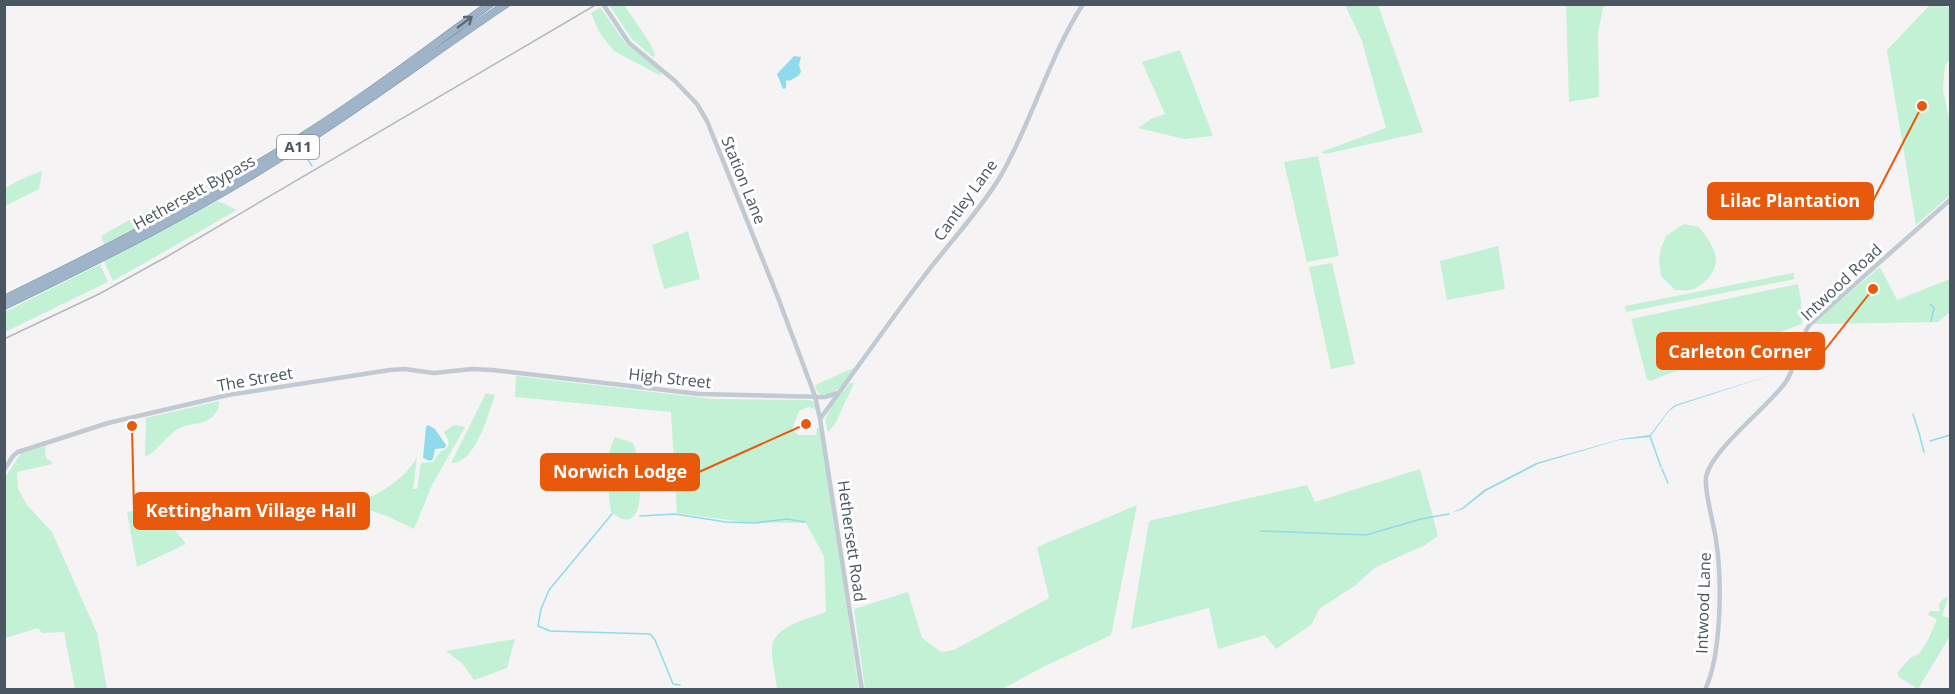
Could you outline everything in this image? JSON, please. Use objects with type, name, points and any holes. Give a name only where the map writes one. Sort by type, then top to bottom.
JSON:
[{"type":"highway","name":"Hethersett Bypass","points":[[4,299],[145,228],[257,165],[367,94],[490,4]]},
{"type":"highway","name":"Hethersett Bypass","points":[[4,306],[153,231],[245,180],[353,111],[506,4]]},
{"type":"street","name":"Station Lane","points":[[603,4],[629,43],[675,81],[703,113],[723,157],[815,396]]},
{"type":"street","name":"Cantley Lane","points":[[820,419],[911,293],[999,178],[1029,118],[1061,42],[1083,4]]},
{"type":"street","name":"Intwood Road","points":[[1706,481],[1708,471],[1719,454],[1777,394],[1789,377],[1804,333],[1810,324],[1950,200]]},
{"type":"street","name":"The Street","points":[[4,470],[18,452],[108,423],[228,394],[404,369],[436,373],[472,369],[524,374]]},
{"type":"street","name":"High Street","points":[[524,374],[699,394],[815,396]]},
{"type":"street","points":[[815,396],[825,397],[838,393]]},
{"type":"street","name":"Hethersett Road","points":[[815,396],[862,690]]},
{"type":"street","name":"Intwood Lane","points":[[1705,690],[1714,658],[1719,596],[1717,542],[1706,481]]},
{"type":"green space","points":[[609,5],[624,5],[650,43],[655,55],[653,57],[632,39]]},
{"type":"green space","points":[[1345,5],[1378,5],[1423,132],[1325,154],[1321,152],[1386,128],[1362,41]]},
{"type":"green space","points":[[1566,5],[1604,5],[1598,31],[1599,97],[1569,102]]},
{"type":"green space","points":[[1930,5],[1950,7],[1950,60],[1945,65],[1943,89],[1950,124],[1950,195],[1916,225],[1887,50]]},
{"type":"green space","points":[[600,7],[626,44],[660,71],[661,76],[614,51],[599,32],[591,13]]},
{"type":"green space","points":[[1180,50],[1213,136],[1184,139],[1138,128],[1151,119],[1165,114],[1142,62]]},
{"type":"green space","points":[[1318,156],[1339,256],[1307,262],[1284,162]]},
{"type":"green space","points":[[42,171],[39,189],[5,206],[5,188]]},
{"type":"green space","points":[[229,174],[190,199],[104,244],[101,236],[138,215]]},
{"type":"green space","points":[[218,201],[237,210],[113,281],[104,261]]},
{"type":"green space","points":[[1684,224],[1699,227],[1712,247],[1716,256],[1716,264],[1706,281],[1698,287],[1689,290],[1675,290],[1661,276],[1659,260],[1666,236]]},
{"type":"green space","points":[[688,231],[700,279],[664,289],[652,245]]},
{"type":"green space","points":[[1498,246],[1505,289],[1447,300],[1440,261]]},
{"type":"green space","points":[[1332,263],[1355,364],[1331,369],[1309,267]]},
{"type":"green space","points":[[100,264],[108,282],[5,332],[5,312]]},
{"type":"green space","points":[[1880,267],[1897,300],[1950,279],[1950,312],[1938,322],[1812,324]]},
{"type":"green space","points":[[1793,273],[1795,279],[1626,312],[1625,306]]},
{"type":"green space","points":[[1798,284],[1802,324],[1650,381],[1647,379],[1631,319]]},
{"type":"green space","points":[[856,367],[838,390],[821,395],[817,391],[815,385]]},
{"type":"green space","points":[[516,376],[713,399],[810,400],[814,402],[816,409],[808,407],[799,411],[792,429],[798,435],[816,435],[817,428],[820,428],[859,689],[777,689],[772,652],[774,640],[786,628],[826,612],[824,556],[806,523],[743,522],[677,513],[671,412],[515,397]]},
{"type":"green space","points":[[850,383],[854,383],[835,424],[828,432],[825,420],[832,405]]},
{"type":"green space","points":[[486,393],[495,395],[480,436],[467,455],[460,461],[451,463]]},
{"type":"green space","points":[[219,401],[215,415],[204,422],[179,428],[145,457],[146,418]]},
{"type":"green space","points":[[454,425],[465,427],[432,485],[414,529],[387,516],[357,506],[356,503],[382,491],[398,479],[417,457],[413,489],[417,489],[421,463],[433,462],[440,452],[447,448],[449,442],[444,432]]},
{"type":"green space","points":[[615,437],[633,443],[639,465],[638,509],[632,517],[624,519],[611,512],[607,474],[609,455]]},
{"type":"green space","points":[[46,446],[47,459],[52,464],[17,472],[18,489],[27,505],[52,532],[97,633],[107,689],[75,689],[64,632],[42,633],[38,628],[5,638],[4,479],[21,453]]},
{"type":"green space","points":[[1420,469],[1438,536],[1425,545],[1374,568],[1356,585],[1319,609],[1312,624],[1276,649],[1265,635],[1218,649],[1209,608],[1131,629],[1149,521],[1307,485],[1315,502]]},
{"type":"green space","points":[[1137,505],[1111,635],[1002,689],[865,689],[854,609],[908,592],[922,638],[941,652],[954,650],[1049,598],[1037,547]]},
{"type":"green space","points":[[138,510],[153,513],[165,521],[186,544],[137,567],[127,512]]},
{"type":"green space","points":[[1948,597],[1942,616],[1950,618],[1950,636],[1918,689],[1899,677],[1897,673],[1910,658],[1919,654],[1937,619],[1928,615],[1930,611],[1940,611],[1939,604]]},
{"type":"green space","points":[[515,639],[507,668],[474,680],[462,663],[446,651]]},
{"type":"water","points":[[794,56],[801,57],[799,65],[801,72],[789,81],[786,80],[786,88],[783,89],[777,74]]},
{"type":"water","points":[[1790,369],[1676,406],[1669,411],[1650,437],[1619,440],[1538,464],[1486,491],[1463,509],[1451,513],[1462,508],[1484,490],[1536,463],[1621,439],[1650,435],[1669,410],[1675,405]]},
{"type":"water","points":[[428,425],[435,429],[446,445],[445,448],[435,449],[433,459],[430,461],[423,458]]},
{"type":"waterway","points":[[305,155],[312,166]]},
{"type":"waterway","points":[[1930,304],[1934,308],[1931,321]]},
{"type":"waterway","points":[[1913,414],[1920,436]]},
{"type":"waterway","points":[[1930,441],[1950,435]]},
{"type":"waterway","points":[[1650,436],[1661,467]]},
{"type":"waterway","points":[[1920,437],[1924,452]]},
{"type":"waterway","points":[[1662,469],[1668,483]]},
{"type":"waterway","points":[[612,514],[549,590],[541,609],[538,626],[550,631],[650,634],[655,640],[673,684],[680,685]]},
{"type":"waterway","points":[[640,516],[675,514],[726,522],[755,523],[787,519],[805,522]]},
{"type":"waterway","points":[[1261,531],[1366,535],[1421,519],[1449,514]]},
{"type":"railway","points":[[4,339],[99,294],[168,256],[597,4]]},
{"type":"place","name":"Lilac Plantation","points":[[1922,106]]},
{"type":"place","name":"Carleton Corner","points":[[1873,289]]},
{"type":"place","name":"Norwich Lodge","points":[[806,424]]},
{"type":"place","name":"Kettingham Village Hall","points":[[132,426]]}]
